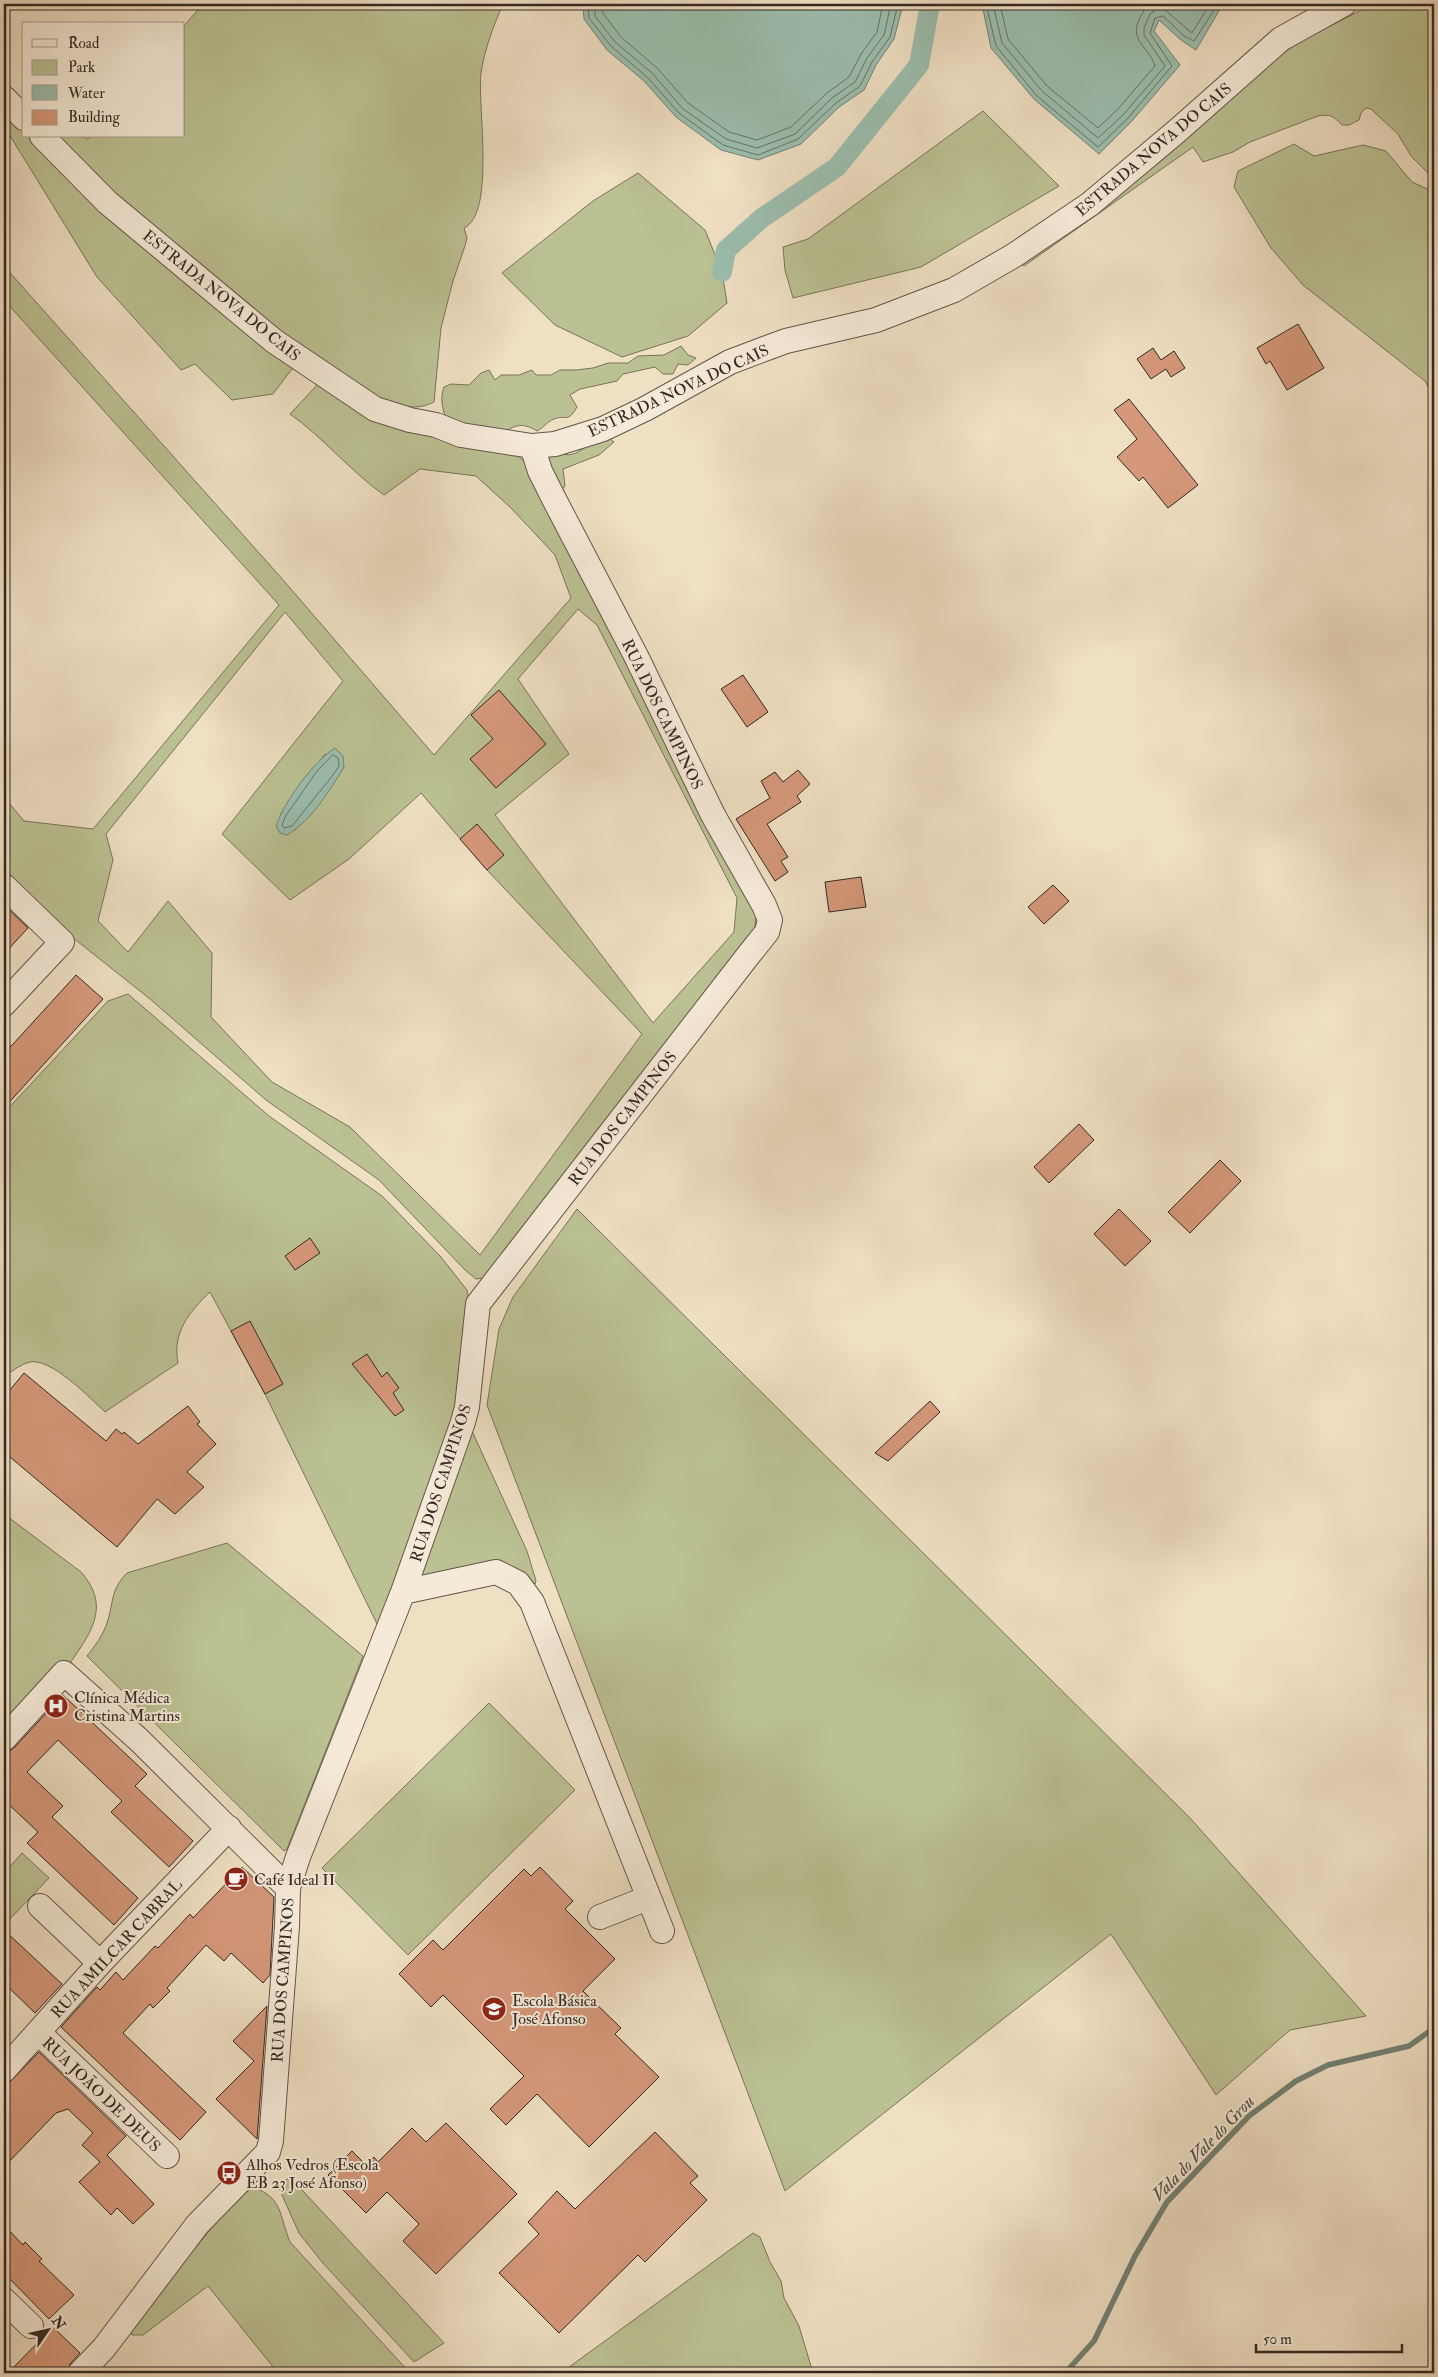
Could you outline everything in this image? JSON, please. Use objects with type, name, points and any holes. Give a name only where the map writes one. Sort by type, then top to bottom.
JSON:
[{"type":"street","name":"ESTRADA NOVA DO CAIS","points":[[44,138],[107,202],[274,341],[375,409],[410,420],[436,425],[461,435],[532,446],[555,444],[603,429],[646,409],[730,362],[779,343],[876,320],[954,290],[1013,256],[1090,204],[1177,132],[1282,39],[1344,4]]},
{"type":"street","points":[[4,98],[22,116]]},
{"type":"street","name":"RUA DOS CAMPINOS","points":[[80,2373],[104,2348],[197,2225],[268,2152],[271,2141],[288,1888],[298,1857],[403,1592],[463,1422],[467,1407],[478,1304],[767,932],[770,920],[764,905],[713,815],[636,656],[554,499],[540,471],[532,446]]},
{"type":"street","points":[[4,886],[62,942],[4,1004]]},
{"type":"street","points":[[403,1592],[496,1572],[518,1583],[532,1602],[662,1931]]},
{"type":"street","points":[[4,1739],[64,1673],[138,1739],[288,1888]]},
{"type":"street","name":"RUA AMILCAR CABRAL","points":[[4,2070],[100,1963],[229,1828]]},
{"type":"street","points":[[600,1917],[648,1898]]},
{"type":"street","points":[[40,1906],[100,1963]]},
{"type":"street","name":"RUA JOÃO DE DEUS","points":[[38,2032],[167,2156]]},
{"type":"street","points":[[4,2300],[31,2326]]},
{"type":"green space","points":[[203,4],[503,4],[484,56],[481,73],[483,156],[480,202],[474,218],[464,228],[467,238],[453,281],[441,328],[434,402],[414,407],[381,401],[241,306],[52,138],[185,138],[185,25]]},
{"type":"green space","points":[[1373,4],[1434,4],[1433,173],[1430,175],[1411,156],[1398,134],[1371,109],[1366,108],[1361,113],[1359,120],[1349,125],[1342,125],[1334,118],[1326,115],[1318,116],[1250,142],[1233,152],[1203,162],[1193,147],[1024,266],[1020,263],[1115,197],[1163,159],[1279,56],[1301,41]]},
{"type":"green space","points":[[4,107],[22,128],[22,138],[32,138],[296,368],[292,369],[273,394],[232,400],[195,364],[181,370],[97,277],[4,126]]},
{"type":"green space","points":[[983,111],[1059,186],[921,267],[793,298],[785,270],[783,247],[808,239]]},
{"type":"green space","points":[[1294,144],[1314,156],[1363,145],[1386,151],[1412,182],[1434,192],[1434,397],[1425,381],[1303,285],[1271,248],[1234,187],[1238,171]]},
{"type":"green space","points":[[638,173],[705,230],[722,272],[727,303],[688,336],[622,357],[555,325],[502,273],[593,201]]},
{"type":"green space","points":[[4,266],[284,581],[434,755],[571,598],[555,555],[511,508],[476,476],[420,469],[384,495],[290,414],[319,383],[517,455],[525,462],[756,910],[755,928],[484,1278],[476,1279],[465,1270],[379,1180],[266,1100],[150,999],[67,933],[13,882],[4,864],[4,797],[24,821],[93,829],[279,605],[4,300]],"holes":[[[578,609],[597,625],[737,898],[734,932],[653,1023],[495,815],[569,754],[518,679]],[[285,612],[343,681],[222,834],[290,900],[349,859],[421,793],[487,870],[642,1034],[480,1255],[350,1127],[272,1082],[211,1017],[212,953],[168,901],[128,952],[98,921],[113,860],[106,834]],[[325,754],[344,767],[326,793],[295,830],[280,815]]]},
{"type":"green space","points":[[681,346],[688,355],[696,358],[688,365],[678,364],[673,374],[663,374],[655,367],[623,374],[617,381],[580,389],[570,395],[577,407],[569,417],[552,420],[537,431],[520,426],[513,427],[504,432],[447,420],[444,412],[442,399],[444,387],[451,384],[469,385],[481,373],[489,370],[495,380],[501,375],[519,375],[532,370],[536,375],[551,375],[560,370],[593,368],[608,363],[628,363],[638,356],[664,355]]},
{"type":"green space","points":[[610,439],[614,442],[599,455],[563,469],[565,486],[560,492],[546,467],[550,456],[557,452],[568,455],[573,454],[589,445]]},
{"type":"green space","points":[[128,994],[269,1116],[382,1196],[441,1257],[467,1290],[469,1301],[454,1420],[378,1626],[265,1394],[210,1292],[195,1307],[184,1324],[178,1342],[178,1363],[105,1412],[73,1383],[55,1369],[46,1365],[30,1362],[9,1373],[4,1372],[4,1113],[108,1001]]},
{"type":"green space","points":[[577,1209],[1190,1818],[1366,2016],[1290,2030],[1216,2095],[1111,1934],[785,2191],[487,1405],[499,1329],[513,1297]]},
{"type":"green space","points":[[472,1431],[527,1551],[536,1581],[535,1584],[525,1574],[415,1581]]},
{"type":"green space","points":[[4,1514],[81,1572],[90,1585],[95,1597],[96,1609],[90,1631],[68,1666],[53,1669],[4,1721]]},
{"type":"green space","points":[[227,1543],[363,1656],[287,1849],[284,1851],[87,1656],[103,1632],[115,1591],[127,1573]]},
{"type":"green space","points":[[489,1703],[575,1790],[408,1955],[322,1868]]},
{"type":"green space","points":[[22,1853],[49,1878],[10,1919],[4,1913],[4,1873]]},
{"type":"green space","points":[[290,2177],[444,2343],[414,2362],[322,2262],[299,2233],[278,2186]]},
{"type":"green space","points":[[252,2187],[262,2191],[275,2202],[290,2242],[410,2373],[278,2373],[208,2286],[143,2335],[132,2335],[130,2328],[241,2192]]},
{"type":"green space","points":[[753,2233],[760,2237],[770,2262],[781,2281],[784,2298],[799,2326],[813,2373],[561,2373]]},
{"type":"water","points":[[583,4],[903,4],[894,39],[876,65],[864,90],[839,107],[801,144],[758,160],[721,150],[676,117],[644,81],[607,50],[584,19]]},
{"type":"water","points":[[982,4],[1223,4],[1196,50],[1181,40],[1159,20],[1154,31],[1180,65],[1131,122],[1099,154],[1034,99],[991,48]]},
{"type":"water","points":[[335,748],[343,756],[344,767],[333,785],[304,822],[287,835],[280,833],[276,826],[292,794],[326,754]]},
{"type":"building","points":[[1298,324],[1324,368],[1287,390],[1270,361],[1266,364],[1257,348]]},
{"type":"building","points":[[1153,348],[1161,360],[1174,351],[1185,368],[1171,377],[1166,369],[1151,379],[1137,359]]},
{"type":"building","points":[[1129,399],[1198,485],[1168,508],[1143,477],[1139,481],[1117,457],[1137,439],[1114,410]]},
{"type":"building","points":[[743,675],[768,712],[747,727],[721,689]]},
{"type":"building","points":[[499,690],[546,744],[496,788],[470,759],[493,739],[471,715]]},
{"type":"building","points":[[798,770],[810,784],[797,796],[801,802],[767,824],[788,857],[781,861],[788,872],[775,881],[736,819],[770,798],[761,781],[775,772],[783,782]]},
{"type":"building","points":[[477,824],[504,855],[487,870],[460,839]]},
{"type":"building","points":[[861,877],[866,907],[829,912],[825,882]]},
{"type":"building","points":[[1053,885],[1069,901],[1044,924],[1028,907]]},
{"type":"building","points":[[4,905],[28,928],[4,954]]},
{"type":"building","points":[[76,975],[103,999],[4,1108],[4,1054]]},
{"type":"building","points":[[1079,1124],[1094,1140],[1049,1183],[1034,1167]]},
{"type":"building","points":[[1220,1160],[1241,1181],[1190,1233],[1168,1212]]},
{"type":"building","points":[[1119,1209],[1151,1241],[1125,1266],[1094,1234]]},
{"type":"building","points":[[310,1238],[320,1253],[295,1270],[285,1256]]},
{"type":"building","points":[[250,1321],[283,1384],[265,1394],[231,1331]]},
{"type":"building","points":[[367,1354],[382,1377],[387,1372],[399,1388],[393,1393],[404,1410],[395,1416],[352,1364]]},
{"type":"building","points":[[24,1373],[106,1441],[116,1429],[122,1434],[124,1432],[138,1444],[188,1406],[200,1422],[197,1424],[216,1444],[187,1472],[204,1487],[175,1514],[157,1499],[117,1547],[4,1452],[4,1397]]},
{"type":"building","points":[[930,1401],[940,1412],[888,1461],[875,1453]]},
{"type":"building","points":[[63,1695],[147,1774],[135,1786],[193,1841],[169,1867],[111,1812],[122,1801],[58,1740],[27,1772],[63,1806],[52,1817],[138,1898],[114,1925],[27,1843],[38,1832],[4,1800],[4,1755],[14,1748]]},
{"type":"building","points":[[242,1867],[274,1897],[270,1975],[263,1983],[231,1953],[224,1961],[206,1945],[167,1988],[170,1991],[153,2008],[150,2004],[123,2033],[206,2112],[180,2140],[61,2027],[97,1987],[100,1990],[116,1972],[123,1980],[155,1946],[158,1948],[190,1914],[193,1918]]},
{"type":"building","points":[[540,1867],[573,1901],[565,1909],[615,1959],[583,1991],[621,2028],[615,2034],[659,2077],[589,2147],[537,2094],[506,2125],[490,2109],[524,2076],[443,1995],[431,2007],[399,1974],[433,1940],[443,1950],[524,1869],[531,1876]]},
{"type":"building","points":[[4,1930],[62,1984],[35,2013],[4,1983]]},
{"type":"building","points":[[267,2006],[257,2139],[216,2099],[254,2061],[233,2041]]},
{"type":"building","points":[[39,2052],[126,2136],[107,2155],[154,2204],[133,2224],[117,2208],[111,2215],[79,2182],[100,2162],[82,2145],[93,2133],[68,2109],[56,2113],[4,2167],[4,2088]]},
{"type":"building","points":[[446,2123],[517,2194],[436,2274],[403,2241],[419,2224],[387,2192],[366,2213],[328,2175],[352,2151],[366,2165],[374,2157],[378,2162],[412,2128],[426,2142]]},
{"type":"building","points":[[655,2132],[698,2176],[690,2183],[707,2200],[645,2262],[638,2255],[559,2333],[499,2273],[539,2234],[528,2222],[557,2191],[575,2209]]},
{"type":"building","points":[[4,2225],[23,2245],[25,2242],[42,2259],[39,2261],[74,2295],[49,2319],[4,2273]]},
{"type":"building","points":[[53,2327],[80,2353],[70,2364],[67,2373],[8,2373]]},
{"type":"waterway","points":[[722,272],[726,250],[762,218],[837,167],[919,65],[930,4]]},
{"type":"waterway","name":"Vala do Vale do Grou","points":[[1065,2373],[1094,2341],[1135,2256],[1167,2202],[1249,2116],[1296,2081],[1328,2065],[1409,2046],[1434,2028]]},
{"type":"place","name":"Clínica Médica Cristina Martins","points":[[56,1706]]},
{"type":"place","name":"Café Ideal II","points":[[236,1879]]},
{"type":"place","name":"Escola Básica José Afonso","points":[[494,2009]]},
{"type":"place","name":"Alhos Vedros (Escola EB 23 José Afonso)","points":[[229,2173]]}]
